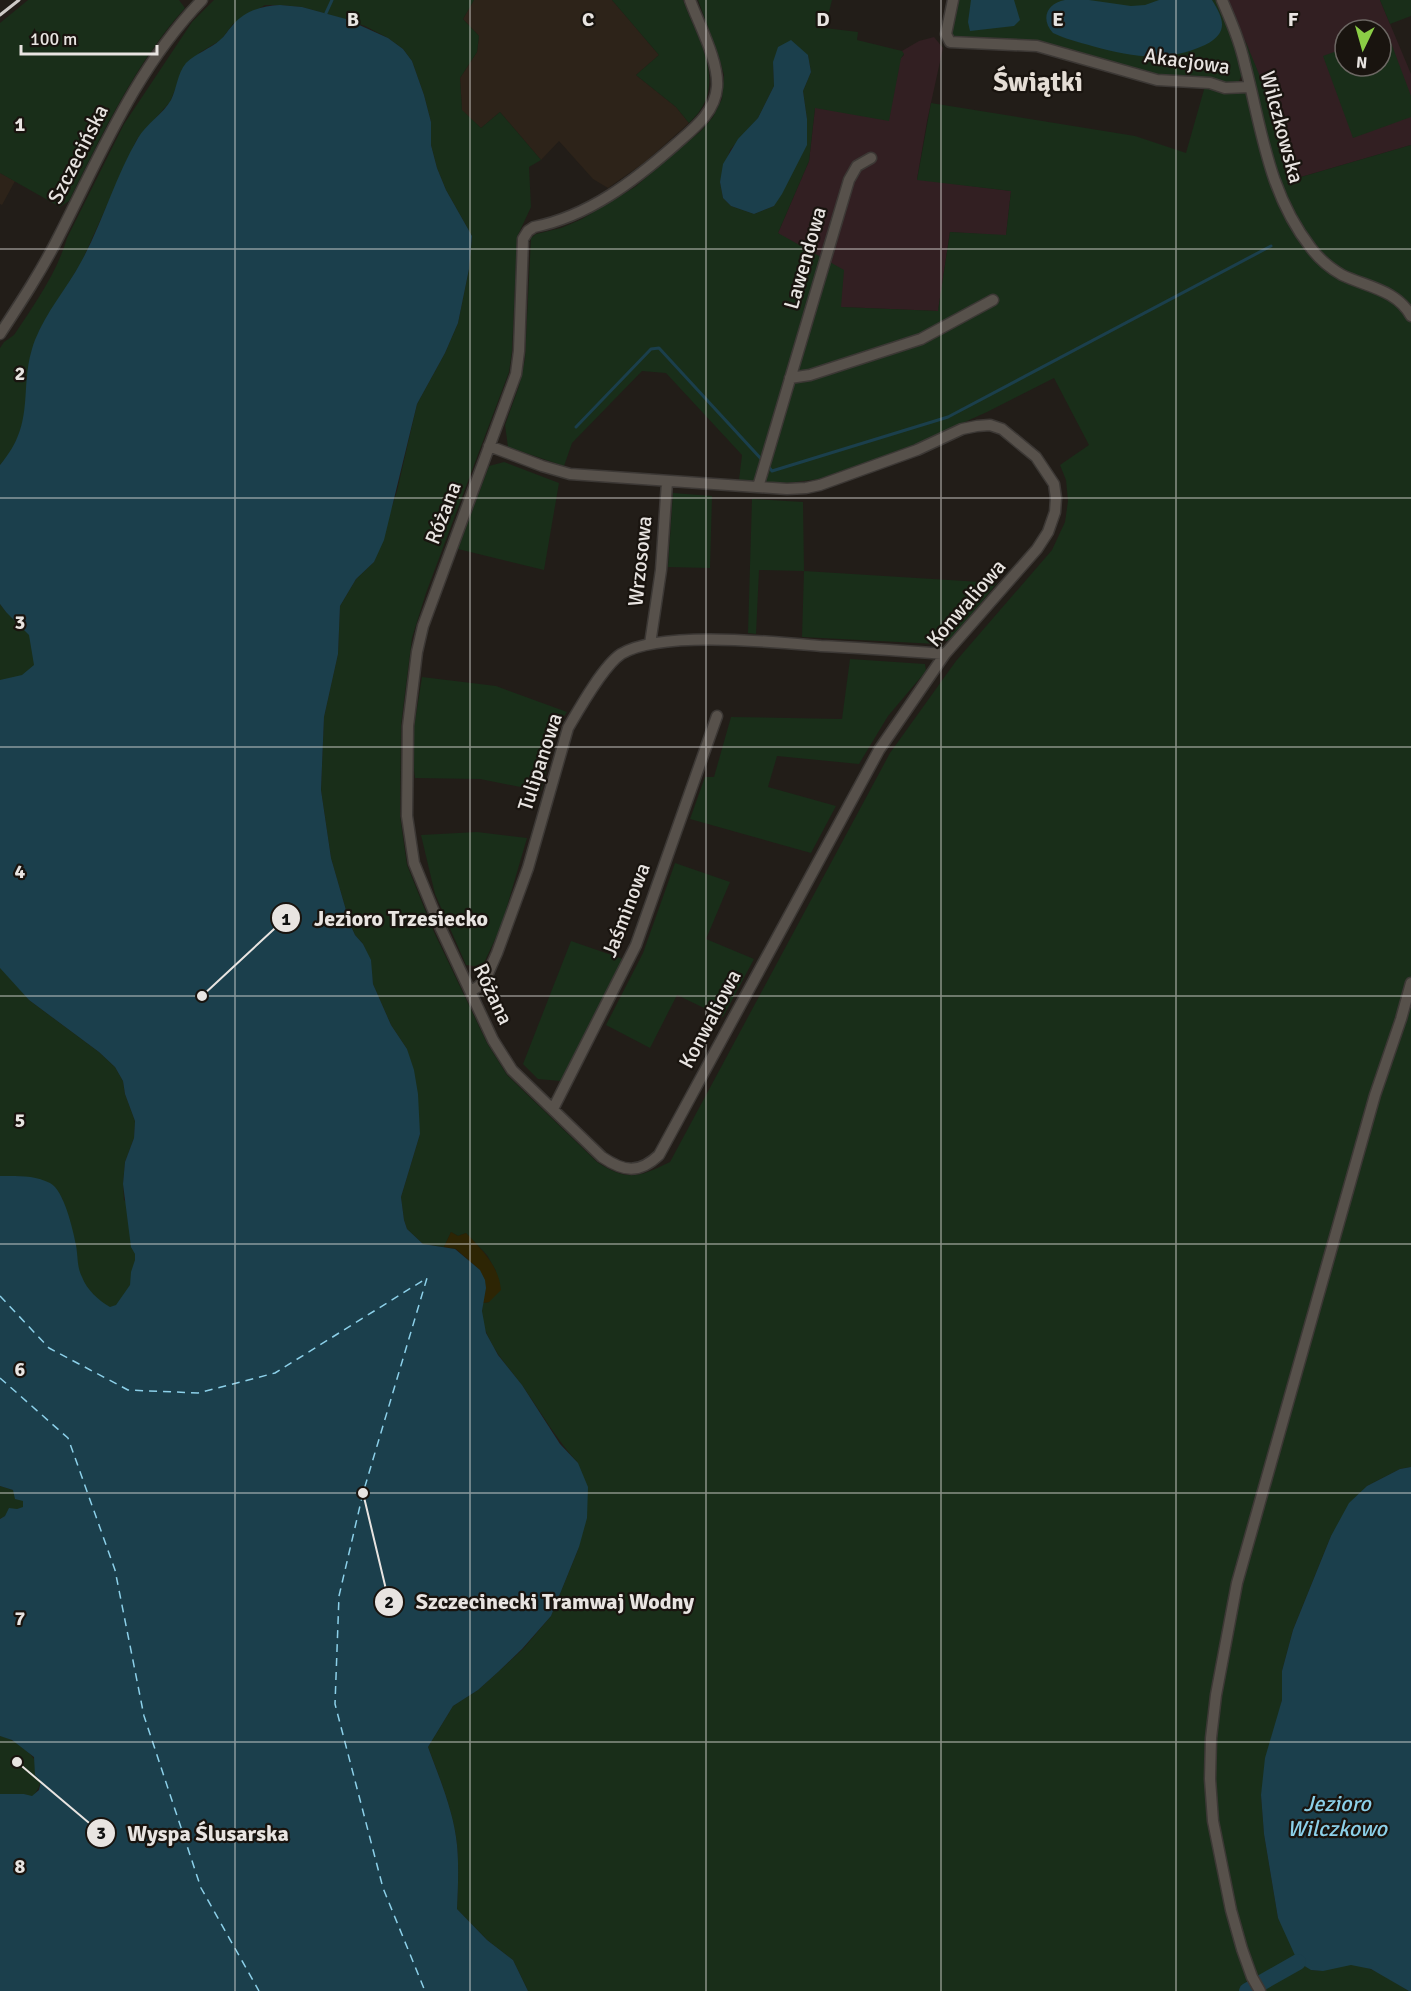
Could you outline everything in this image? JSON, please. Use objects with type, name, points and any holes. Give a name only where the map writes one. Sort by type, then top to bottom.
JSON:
[{"type":"street","name":"Szczecińska","points":[[0,334],[45,263],[138,82],[165,43],[202,0]]},
{"type":"street","name":"Różana","points":[[553,1109],[512,1070],[493,1040],[441,929],[414,863],[407,816],[408,726],[417,652],[433,595],[513,384],[517,364],[523,244],[526,234],[534,227],[579,213],[624,186],[649,168],[697,125],[708,113],[713,103],[717,86],[716,69],[690,0]]},
{"type":"street","name":"Akacjowa","points":[[953,0],[946,34],[950,42],[1037,46],[1157,80],[1210,83],[1234,89],[1250,87]]},
{"type":"street","name":"Wilczkowska","points":[[1222,0],[1237,33],[1262,141],[1282,201],[1301,234],[1319,258],[1342,275],[1393,297],[1402,303],[1411,316]]},
{"type":"street","name":"Lawendowa","points":[[758,487],[849,180],[857,166],[871,158]]},
{"type":"street","points":[[790,378],[810,375],[921,339],[993,300]]},
{"type":"street","name":"Konwaliowa","points":[[489,446],[570,474],[787,489],[820,485],[917,450],[949,434],[977,426],[990,425],[1002,429],[1036,457],[1054,484],[1056,498],[1055,512],[1048,532],[1037,549],[945,654],[868,768],[659,1155],[651,1163],[633,1170],[615,1166],[602,1157],[553,1109]]},
{"type":"street","name":"Wrzosowa","points":[[650,644],[661,570],[667,482]]},
{"type":"street","name":"Tulipanowa","points":[[471,991],[486,978],[497,953],[528,868],[561,748],[576,713],[610,664],[620,655],[634,648],[667,641],[735,640],[945,654]]},
{"type":"street","name":"Jaśminowa","points":[[553,1109],[636,945],[717,716]]},
{"type":"street","points":[[1260,1991],[1252,1977],[1232,1910],[1213,1821],[1210,1769],[1216,1695],[1240,1572],[1374,1095],[1411,983]]},
{"type":"shaded area","points":[[474,0],[612,0],[659,55],[636,75],[676,107],[689,123],[645,162],[608,188],[593,179],[559,141],[541,160],[500,112],[481,128],[462,111],[460,78],[477,52],[479,36],[463,19]]},
{"type":"shaded area","points":[[1228,0],[1380,0],[1388,18],[1333,18],[1333,78],[1393,78],[1393,31],[1411,74],[1411,145],[1301,177]]},
{"type":"shaded area","points":[[934,37],[943,48],[917,179],[1011,191],[1006,236],[950,232],[938,311],[840,307],[778,233],[809,161],[815,108],[901,58],[904,55],[902,51],[919,41]]},
{"type":"shaded area","points":[[0,173],[15,181],[2,205],[0,204]]},
{"type":"green space","points":[[28,0],[179,0],[185,8],[135,76],[107,125],[69,201],[60,207],[0,173],[0,23]]},
{"type":"green space","points":[[214,0],[474,0],[463,19],[479,36],[477,52],[460,78],[462,110],[481,128],[500,112],[541,160],[529,167],[531,207],[517,237],[509,372],[426,593],[412,638],[401,725],[400,816],[407,865],[434,932],[487,1043],[507,1075],[597,1162],[617,1173],[626,1175],[641,1174],[670,1162],[890,753],[956,661],[1052,550],[1065,522],[1068,501],[1066,480],[1060,465],[1089,445],[1054,378],[914,445],[819,479],[787,483],[739,480],[742,455],[666,373],[642,371],[572,443],[564,466],[508,447],[505,425],[519,386],[525,359],[531,238],[536,234],[561,228],[582,219],[635,187],[702,130],[713,117],[722,99],[724,75],[698,0],[832,0],[825,28],[858,32],[857,40],[902,51],[904,54],[901,58],[889,121],[815,108],[809,161],[778,233],[844,270],[841,307],[938,311],[950,232],[1006,235],[1011,191],[917,180],[931,103],[1135,136],[1186,153],[1205,86],[1245,92],[1256,86],[1245,40],[1301,177],[1411,145],[1411,1467],[1400,1469],[1367,1486],[1331,1536],[1293,1630],[1282,1671],[1282,1700],[1261,1795],[1264,1834],[1278,1918],[1311,1970],[1356,1965],[1380,1974],[1409,1991],[528,1991],[513,1960],[487,1940],[457,1909],[458,1861],[453,1820],[428,1747],[453,1706],[478,1690],[498,1672],[523,1649],[551,1616],[579,1547],[578,1463],[499,1356],[485,1330],[482,1319],[483,1303],[489,1302],[496,1271],[487,1255],[466,1233],[458,1236],[451,1232],[444,1247],[423,1244],[407,1229],[401,1197],[420,1134],[407,1049],[391,1025],[373,984],[370,960],[350,924],[331,858],[321,790],[324,717],[338,654],[340,606],[356,579],[374,562],[397,491],[417,404],[445,353],[458,323],[469,269],[472,236],[446,190],[437,168],[431,145],[431,122],[424,95],[412,61],[403,49],[365,26],[341,18],[302,7],[265,5],[233,24],[221,40],[199,53],[175,90],[170,102],[137,139],[81,263],[40,329],[31,353],[24,418],[19,435],[11,452],[0,465],[0,348],[14,335],[44,288],[124,124],[192,22]],"holes":[[[808,55],[811,72],[803,91],[807,119],[774,206],[754,214],[731,206],[723,198],[720,182],[730,150],[758,118],[774,86],[773,62]]]},
{"type":"green space","points":[[612,0],[683,0],[703,48],[709,79],[708,94],[701,109],[689,123],[676,107],[636,75],[659,55]]},
{"type":"green space","points":[[958,0],[1217,0],[1232,35],[1242,74],[1239,81],[1233,85],[1158,76],[1094,57],[951,37]]},
{"type":"green space","points":[[1380,0],[1411,0],[1411,16],[1393,23],[1393,18],[1388,18]]},
{"type":"green space","points":[[1393,48],[1411,96],[1411,117],[1353,138],[1323,56],[1333,52],[1333,78],[1393,78]]},
{"type":"green space","points":[[504,462],[559,483],[544,570],[458,549],[489,466]]},
{"type":"green space","points":[[673,493],[712,496],[710,568],[668,567]]},
{"type":"green space","points":[[752,499],[803,502],[804,571],[759,570],[756,634],[748,633]]},
{"type":"green space","points":[[804,571],[997,583],[952,639],[937,644],[802,637]]},
{"type":"green space","points":[[0,604],[6,612],[56,640],[0,715]]},
{"type":"green space","points":[[850,659],[925,664],[926,671],[888,716],[859,764],[777,756],[768,787],[836,806],[811,853],[690,819],[705,777],[714,777],[731,717],[842,719]]},
{"type":"green space","points":[[422,677],[496,686],[567,712],[558,725],[541,791],[480,779],[415,778],[411,746]]},
{"type":"green space","points":[[477,832],[527,838],[501,927],[482,967],[466,965],[435,894],[421,835]]},
{"type":"green space","points":[[675,863],[730,882],[706,939],[754,959],[723,1017],[677,995],[650,1048],[606,1025],[643,953]]},
{"type":"green space","points":[[571,941],[623,959],[561,1081],[538,1079],[523,1064]]},
{"type":"green space","points":[[0,945],[23,993],[29,1000],[99,1052],[115,1067],[123,1081],[125,1094],[135,1121],[134,1138],[125,1162],[123,1184],[124,1200],[134,1210],[139,1290],[84,1340],[76,1246],[62,1198],[26,1177],[0,1176]]},
{"type":"green space","points":[[0,1486],[13,1490],[23,1500],[23,1508],[0,1519]]},
{"type":"green space","points":[[0,1736],[19,1744],[34,1759],[39,1768],[41,1778],[39,1788],[32,1797],[24,1794],[0,1794]]},
{"type":"sand","points":[[451,1232],[458,1236],[466,1233],[484,1252],[497,1273],[501,1290],[489,1302],[483,1303],[480,1270],[456,1249],[444,1247]]},
{"type":"water","points":[[971,0],[1014,0],[1020,20],[1014,26],[970,31],[968,22]]},
{"type":"water","points":[[1065,0],[1089,0],[1131,6],[1145,5],[1159,0],[1212,0],[1222,25],[1218,36],[1191,51],[1163,56],[1121,53],[1067,39],[1053,33],[1047,22],[1047,12],[1054,4]]},
{"type":"water","points":[[280,5],[302,7],[346,19],[388,38],[403,49],[412,61],[424,95],[431,122],[431,145],[437,168],[446,190],[472,236],[469,269],[458,323],[445,353],[417,404],[384,540],[374,562],[356,579],[340,606],[338,654],[324,717],[321,790],[331,858],[350,924],[371,960],[373,984],[391,1025],[407,1049],[414,1070],[420,1134],[401,1197],[407,1229],[423,1244],[455,1249],[480,1270],[486,1288],[482,1311],[486,1333],[498,1355],[522,1385],[560,1444],[578,1463],[588,1487],[587,1518],[579,1547],[551,1616],[498,1672],[478,1690],[453,1706],[428,1747],[453,1820],[458,1861],[457,1909],[487,1940],[513,1960],[528,1991],[0,1991],[0,1794],[32,1796],[39,1790],[41,1781],[35,1775],[34,1757],[12,1740],[0,1736],[0,1519],[5,1516],[9,1508],[23,1507],[23,1501],[15,1499],[13,1490],[0,1486],[0,1176],[25,1176],[50,1183],[55,1187],[64,1202],[70,1221],[79,1270],[84,1282],[101,1301],[110,1307],[116,1305],[130,1285],[135,1260],[131,1247],[123,1184],[125,1162],[134,1138],[135,1121],[125,1094],[123,1081],[115,1067],[99,1052],[29,1000],[0,968],[0,680],[22,675],[34,665],[29,635],[0,604],[0,465],[12,449],[19,434],[25,404],[27,373],[35,340],[89,247],[122,168],[138,138],[171,100],[186,63],[220,40],[247,13]]},
{"type":"water","points":[[791,40],[808,55],[811,72],[803,91],[807,119],[807,145],[774,206],[754,214],[731,206],[723,198],[720,182],[723,164],[738,139],[758,118],[774,86],[773,62],[778,47]]},
{"type":"water","name":"Jezioro Wilczkowo","points":[[1411,1467],[1411,1991],[1409,1991],[1371,1969],[1351,1965],[1323,1971],[1311,1970],[1298,1962],[1278,1918],[1264,1834],[1261,1795],[1265,1758],[1282,1700],[1282,1671],[1293,1630],[1331,1536],[1349,1503],[1367,1486],[1400,1469]]},
{"type":"waterway","points":[[326,13],[332,0]]},
{"type":"waterway","points":[[767,465],[772,471],[948,417],[1271,246]]},
{"type":"waterway","points":[[576,427],[651,349],[659,348],[763,461]]},
{"type":"waterway","points":[[1247,1991],[1298,1962]]},
{"type":"ferry route","points":[[0,1296],[49,1348],[128,1390],[198,1393],[275,1373],[427,1278],[363,1493],[339,1596],[335,1704],[383,1888],[425,1991]]},
{"type":"ferry route","points":[[0,1378],[68,1438],[115,1570],[144,1716],[201,1888],[259,1991]]},
{"type":"railway","points":[[0,15],[19,0]]},
{"type":"place","name":"Jezioro Trzesiecko","points":[[202,996]]},
{"type":"place","name":"Szczecinecki Tramwaj Wodny","points":[[363,1493]]},
{"type":"place","name":"Wyspa Ślusarska","points":[[17,1762]]},
{"type":"district","name":"Świątki","points":[[1038,82]]}]
